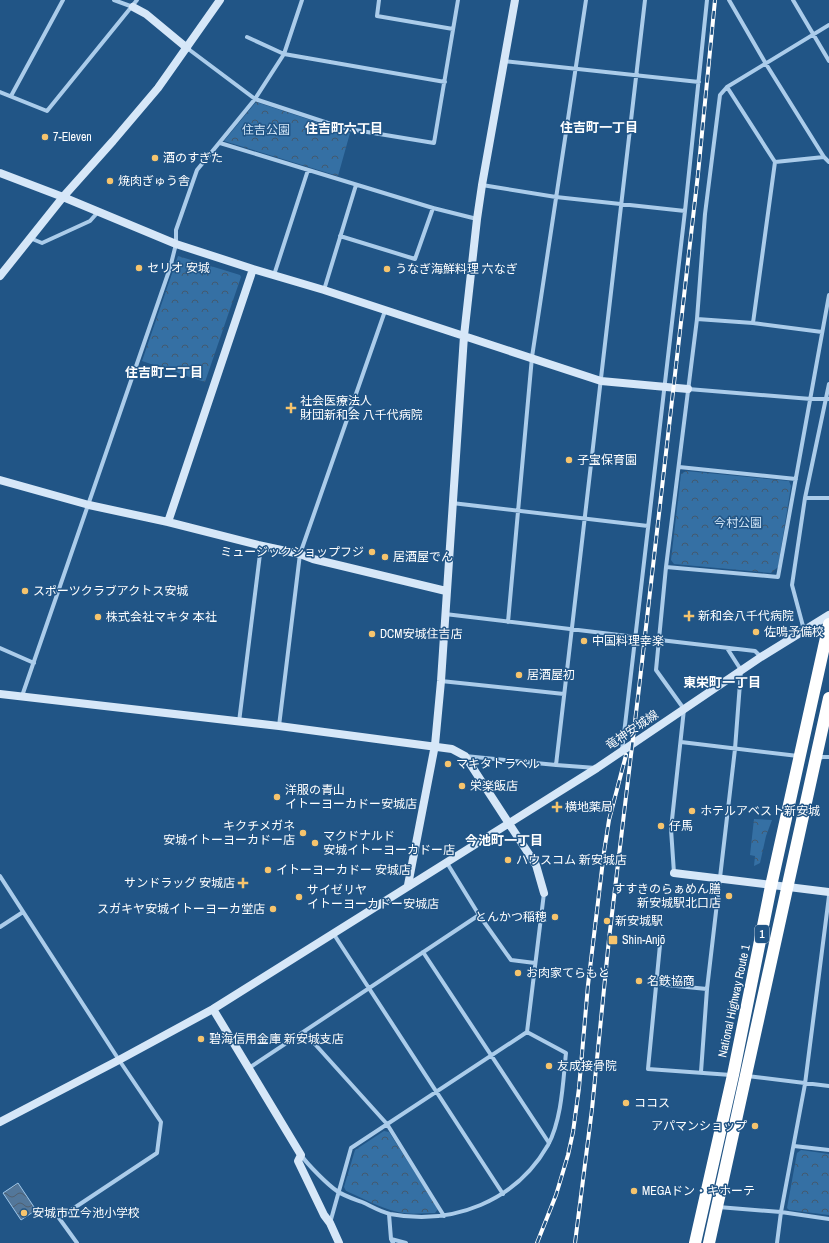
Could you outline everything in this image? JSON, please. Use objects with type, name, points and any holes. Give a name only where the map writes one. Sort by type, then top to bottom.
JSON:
[{"type":"highway","name":"National Highway Route 1","points":[[709,1243],[771,886],[829,624]]},
{"type":"highway","name":"National Highway Route 1","points":[[695,1243],[787,888],[829,698]]},
{"type":"street","points":[[11,96],[63,0]]},
{"type":"street","points":[[114,0],[135,3],[187,48],[254,99],[343,128],[434,143],[458,0]]},
{"type":"street","points":[[0,276],[3,266],[30,238],[63,196],[113,141],[158,88],[220,0]]},
{"type":"street","points":[[22,696],[170,268],[176,244],[176,230],[197,170],[254,99],[284,54],[302,0]]},
{"type":"street","points":[[379,0],[377,16],[453,29]]},
{"type":"street","points":[[408,886],[435,745],[441,681],[464,336],[477,219],[503,61],[515,0]]},
{"type":"street","points":[[508,622],[532,357],[586,0]]},
{"type":"street","points":[[556,765],[645,0]]},
{"type":"street","points":[[622,751],[685,211],[707,0]]},
{"type":"street","points":[[729,0],[766,64],[824,157],[829,162]]},
{"type":"street","points":[[792,0],[829,61]]},
{"type":"street","points":[[0,92],[47,111],[135,3]]},
{"type":"street","points":[[829,26],[727,87],[720,95],[705,214],[697,319],[666,567],[656,670],[684,709],[671,829],[674,873],[829,892]]},
{"type":"street","points":[[247,37],[284,54],[444,82]]},
{"type":"street","points":[[503,61],[699,82]]},
{"type":"street","points":[[727,87],[775,162],[753,323]]},
{"type":"street","points":[[220,143],[433,208],[477,219]]},
{"type":"street","points":[[775,162],[824,157]]},
{"type":"street","points":[[274,275],[308,170]]},
{"type":"street","points":[[0,173],[63,196],[176,244],[532,357],[601,381],[810,399],[828,399]]},
{"type":"street","points":[[324,290],[356,185]]},
{"type":"street","points":[[482,185],[556,197],[685,211]]},
{"type":"street","points":[[340,236],[415,259],[433,208]]},
{"type":"street","points":[[30,238],[42,243],[90,221],[99,212]]},
{"type":"street","points":[[168,522],[253,269]]},
{"type":"street","points":[[666,567],[778,577],[829,295]]},
{"type":"street","points":[[279,726],[300,554],[385,311]]},
{"type":"street","points":[[697,319],[753,323],[822,332]]},
{"type":"street","points":[[804,630],[792,585],[805,498],[828,399],[829,384]]},
{"type":"street","points":[[679,467],[796,479]]},
{"type":"street","points":[[0,480],[89,505],[168,522],[446,591]]},
{"type":"street","points":[[805,498],[829,498]]},
{"type":"street","points":[[452,503],[648,526]]},
{"type":"street","points":[[239,722],[261,546]]},
{"type":"street","points":[[445,614],[636,636]]},
{"type":"street","name":"竜神安城線","points":[[0,1122],[213,1009],[597,768],[741,670],[829,615]]},
{"type":"street","points":[[660,640],[755,651],[761,657]]},
{"type":"street","points":[[0,648],[34,663]]},
{"type":"street","points":[[701,1072],[707,989],[735,749],[741,670],[727,648]]},
{"type":"street","points":[[441,681],[564,694]]},
{"type":"street","points":[[0,694],[279,726],[452,748],[465,756],[536,865],[544,893],[527,1032],[351,1148],[330,1223]]},
{"type":"street","points":[[681,742],[800,756]]},
{"type":"street","points":[[465,756],[597,768]]},
{"type":"street","points":[[815,759],[823,756],[829,757]]},
{"type":"street","points":[[447,863],[479,915],[511,960],[535,963]]},
{"type":"street","points":[[0,876],[161,1122],[157,1153],[59,1218],[76,1243]]},
{"type":"street","points":[[777,1243],[781,1212],[806,1084],[829,896]]},
{"type":"street","points":[[0,927],[23,912]]},
{"type":"street","points":[[250,1068],[479,915]]},
{"type":"street","points":[[333,933],[503,1194]]},
{"type":"street","points":[[660,945],[648,1069],[739,1075],[829,1086]]},
{"type":"street","points":[[423,952],[549,1143]]},
{"type":"street","points":[[656,984],[707,989]]},
{"type":"street","points":[[213,1009],[306,1162],[338,1192],[389,1214],[418,1218],[444,1216],[474,1209],[503,1194],[531,1170],[549,1143],[556,1122],[561,1098],[566,1053],[527,1032]]},
{"type":"street","points":[[304,1032],[387,1124],[444,1216]]},
{"type":"street","points":[[794,1146],[829,1150]]},
{"type":"street","points":[[301,1155],[298,1161],[339,1243]]},
{"type":"street","points":[[716,1206],[781,1212],[829,1219]]},
{"type":"street","points":[[389,1214],[392,1241],[406,1243]]},
{"type":"green space","name":"住吉公園","points":[[256,102],[350,133],[338,176],[224,141]]},
{"type":"green space","points":[[178,256],[240,275],[241,277],[205,382],[142,361]]},
{"type":"green space","name":"今村公園","points":[[686,471],[789,481],[791,486],[778,567],[771,573],[674,564],[671,560],[681,474]]},
{"type":"green space","points":[[754,819],[772,820],[766,836],[760,863],[754,866],[755,856],[750,855]]},
{"type":"green space","points":[[384,1131],[389,1132],[438,1209],[435,1213],[412,1214],[398,1212],[346,1191],[344,1187],[355,1150]]},
{"type":"green space","points":[[801,1150],[829,1154],[829,1215],[789,1210],[787,1208],[797,1153]]},
{"type":"water","points":[[18,1183],[36,1210],[21,1220],[3,1193]]},
{"type":"railway","points":[[575,1243],[592,1109],[609,939],[698,174],[715,0]]},
{"type":"railway","points":[[537,1243],[556,1195],[573,1132],[579,1088],[588,985],[604,852],[609,820],[626,755]]},
{"type":"place","name":"7-Eleven","points":[[45,137]]},
{"type":"place","name":"酒のすぎた","points":[[155,158]]},
{"type":"place","name":"焼肉ぎゅう舎","points":[[110,181]]},
{"type":"place","name":"セリオ 安城","points":[[139,268]]},
{"type":"place","name":"うなぎ海鮮料理 六なぎ","points":[[387,269]]},
{"type":"place","name":"社会医療法人 財団新和会 八千代病院","points":[[291,408]]},
{"type":"place","name":"子宝保育園","points":[[569,460]]},
{"type":"place","name":"ミュージックショップフジ","points":[[372,552]]},
{"type":"place","name":"居酒屋でん","points":[[385,557]]},
{"type":"place","name":"スポーツクラブアクトス安城","points":[[25,591]]},
{"type":"place","name":"新和会八千代病院","points":[[689,616]]},
{"type":"place","name":"株式会社マキタ 本社","points":[[98,617]]},
{"type":"place","name":"佐鳴予備校","points":[[756,632]]},
{"type":"place","name":"DCM安城住吉店","points":[[372,634]]},
{"type":"place","name":"中国料理幸楽","points":[[584,641]]},
{"type":"place","name":"居酒屋初","points":[[519,675]]},
{"type":"place","name":"マキタトラベル","points":[[448,764]]},
{"type":"place","name":"栄楽飯店","points":[[462,786]]},
{"type":"place","name":"洋服の青山 イトーヨーカドー安城店","points":[[277,797]]},
{"type":"place","name":"横地薬局","points":[[557,807]]},
{"type":"place","name":"ホテルアベスト新安城","points":[[692,811]]},
{"type":"place","name":"仔馬","points":[[661,826]]},
{"type":"place","name":"キクチメガネ 安城イトーヨーカドー店","points":[[303,833]]},
{"type":"place","name":"マクドナルド 安城イトーヨーカドー店","points":[[315,843]]},
{"type":"place","name":"ハウスコム 新安城店","points":[[508,860]]},
{"type":"place","name":"イトーヨーカドー 安城店","points":[[268,870]]},
{"type":"place","name":"サンドラッグ 安城店","points":[[243,883]]},
{"type":"place","name":"すすきのらぁめん膳 新安城駅北口店","points":[[729,896]]},
{"type":"place","name":"サイゼリヤ イトーヨーカドー安城店","points":[[299,897]]},
{"type":"place","name":"スガキヤ安城イトーヨーカ堂店","points":[[273,909]]},
{"type":"place","name":"とんかつ稲穂","points":[[555,917]]},
{"type":"place","name":"新安城駅","points":[[607,921]]},
{"type":"place","name":"Shin-Anjō","points":[[613,940]]},
{"type":"place","name":"お肉家てらもと","points":[[518,973]]},
{"type":"place","name":"名鉄協商","points":[[639,981]]},
{"type":"place","name":"碧海信用金庫 新安城支店","points":[[201,1039]]},
{"type":"place","name":"友成接骨院","points":[[549,1066]]},
{"type":"place","name":"ココス","points":[[626,1103]]},
{"type":"place","name":"アパマンショップ","points":[[755,1126]]},
{"type":"place","name":"MEGAドン・キホーテ","points":[[634,1191]]},
{"type":"place","name":"安城市立今池小学校","points":[[24,1213]]},
{"type":"district","name":"住吉町一丁目","points":[[599,127]]},
{"type":"district","name":"住吉町六丁目","points":[[344,128]]},
{"type":"district","name":"住吉町二丁目","points":[[164,372]]},
{"type":"district","name":"東栄町一丁目","points":[[722,682]]},
{"type":"district","name":"今池町一丁目","points":[[504,840]]}]
